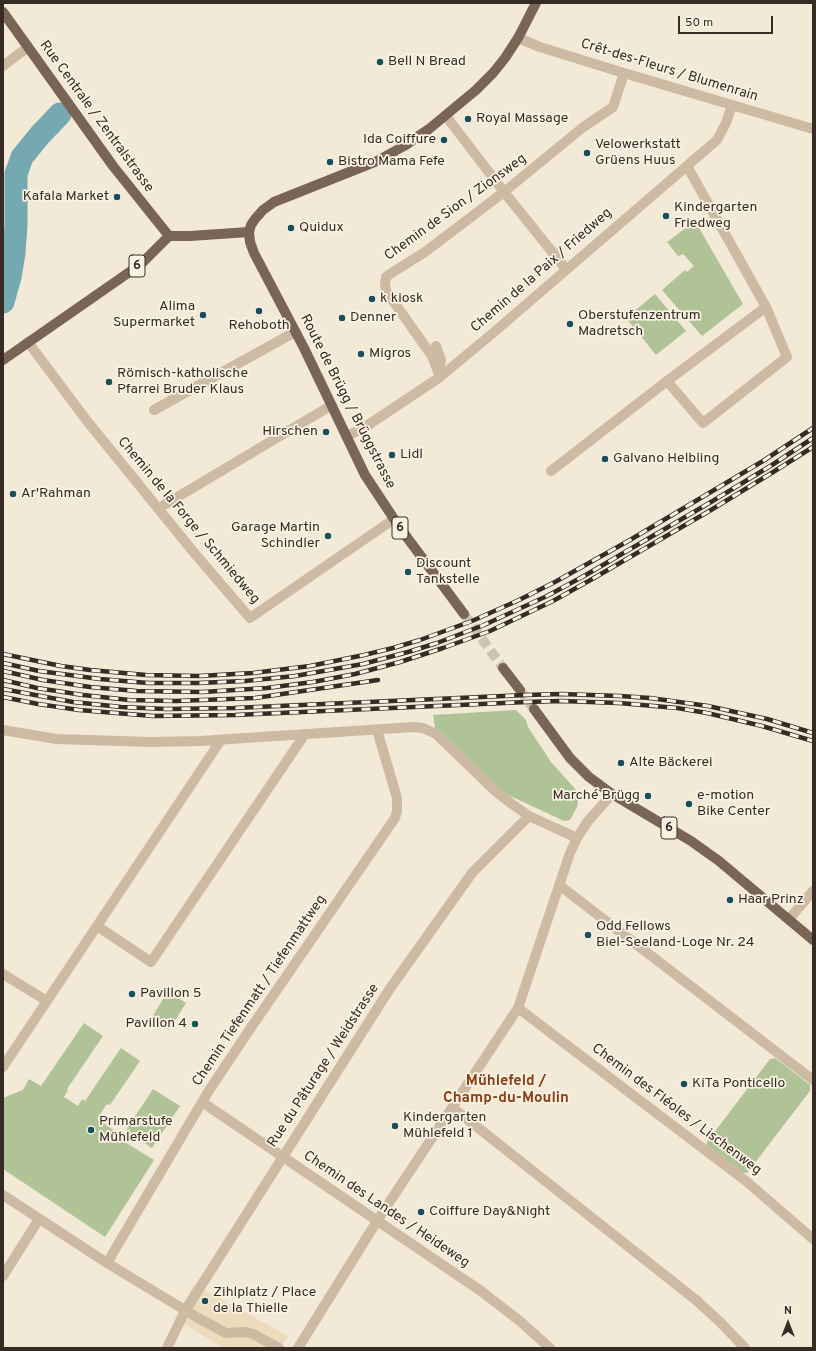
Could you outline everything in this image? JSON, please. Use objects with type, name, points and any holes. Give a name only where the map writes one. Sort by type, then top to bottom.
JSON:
[{"type":"main road","points":[[169,236],[249,232],[255,218],[274,202],[377,161],[404,146],[446,116],[493,73],[518,38],[536,3]]},
{"type":"main road","name":"Rue Centrale / Zentralstrasse","points":[[3,12],[113,166],[169,236]]},
{"type":"main road","name":"Route de Brügg / Brüggstrasse","points":[[249,232],[250,242],[254,253],[332,405],[365,475],[394,519],[464,614]]},
{"type":"main road","name":"6","points":[[3,360],[141,264],[169,236]]},
{"type":"main road","points":[[503,668],[520,690]]},
{"type":"main road","name":"6","points":[[534,709],[570,758],[589,778],[612,794],[719,860],[813,940]]},
{"type":"street","name":"Crêt-des-Fleurs / Blumenrain","points":[[518,38],[540,47],[624,73],[813,129]]},
{"type":"street","points":[[3,66],[28,47]]},
{"type":"street","name":"Chemin de Sion / Zionsweg","points":[[440,376],[432,356],[390,298],[386,290],[385,281],[390,274],[425,252],[504,192],[582,128],[613,107],[624,73]]},
{"type":"street","name":"Chemin de la Paix / Friedweg","points":[[347,436],[365,427],[440,376],[494,333],[716,140],[726,123],[732,105]]},
{"type":"street","points":[[446,116],[504,192],[566,269]]},
{"type":"street","points":[[667,381],[703,423],[787,357],[766,307],[687,166]]},
{"type":"street","points":[[551,471],[667,381],[766,307]]},
{"type":"street","points":[[154,410],[295,332]]},
{"type":"street","name":"Chemin de la Forge / Schmiedweg","points":[[28,342],[87,421],[196,555],[250,618],[394,519]]},
{"type":"street","points":[[436,346],[441,360],[440,376]]},
{"type":"street","points":[[158,508],[332,405]]},
{"type":"street","points":[[3,730],[41,737],[157,742],[221,740],[418,727],[436,734],[494,790],[529,816],[577,838]]},
{"type":"street","name":"Chemin Tiefenmatt / Tiefenmattweg","points":[[107,1263],[202,1102],[248,1032],[395,818],[398,810],[398,798],[376,730]]},
{"type":"street","points":[[97,926],[151,962],[304,734]]},
{"type":"street","points":[[3,1067],[221,740]]},
{"type":"street","points":[[298,1348],[377,1222],[518,1008],[570,853],[577,838],[588,821],[612,794]]},
{"type":"street","name":"Rue du Pâturage / Weidstrasse","points":[[167,1348],[185,1311],[389,990],[472,873],[529,816]]},
{"type":"street","points":[[559,885],[813,1080]]},
{"type":"street","points":[[788,919],[813,892]]},
{"type":"street","points":[[3,974],[46,1001]]},
{"type":"street","name":"Chemin des Fléoles / Lischenweg","points":[[518,1008],[746,1181],[813,1239]]},
{"type":"street","name":"Chemin des Landes / Heideweg","points":[[202,1102],[283,1156],[377,1222],[481,1291],[550,1348]]},
{"type":"street","points":[[453,1108],[696,1300],[725,1327],[744,1348]]},
{"type":"street","points":[[3,1195],[107,1263],[185,1311],[226,1333],[246,1332],[279,1348]]},
{"type":"street","points":[[3,1276],[39,1219]]},
{"type":"green space","points":[[695,221],[743,304],[702,336],[662,290],[685,270],[687,272],[694,266],[683,254],[678,256],[667,242]]},
{"type":"green space","points":[[655,294],[686,331],[656,355],[626,318]]},
{"type":"green space","points":[[516,710],[526,720],[528,727],[551,762],[577,791],[577,807],[570,820],[564,821],[508,795],[496,786],[435,728],[433,715]]},
{"type":"green space","points":[[168,991],[186,1003],[169,1030],[151,1019]]},
{"type":"green space","points":[[84,1023],[103,1036],[67,1089],[68,1090],[64,1097],[78,1106],[82,1099],[85,1101],[121,1048],[140,1061],[110,1105],[107,1104],[97,1119],[117,1132],[115,1136],[154,1160],[105,1237],[3,1169],[3,1098],[23,1090],[29,1079],[41,1086]]},
{"type":"green space","points":[[775,1058],[810,1085],[810,1091],[747,1173],[741,1172],[707,1145],[707,1142],[770,1059]]},
{"type":"green space","points":[[153,1089],[180,1106],[152,1148],[126,1130]]},
{"type":"shaded area","name":"Zihlplatz / Place de la Thielle","points":[[194,1284],[288,1336],[281,1348],[223,1348],[175,1318]]},
{"type":"waterway","points":[[3,302],[10,277],[14,253],[16,225],[16,174],[22,157],[60,114]]},
{"type":"tunnel","points":[[464,614],[503,668]]},
{"type":"tunnel","points":[[520,690],[534,709]]},
{"type":"railway","points":[[3,654],[61,666],[90,670],[146,675],[199,676],[253,673],[310,666],[393,648],[472,621],[555,582],[630,540],[763,461],[813,428]]},
{"type":"railway","points":[[3,663],[39,671],[100,679],[148,683],[198,683],[245,681],[295,676],[363,664],[408,652],[437,643],[484,625],[547,596],[711,502],[813,438]]},
{"type":"railway","points":[[3,671],[43,680],[90,687],[137,691],[203,692],[267,688],[313,682],[355,674],[400,662],[490,631],[553,601],[711,510],[813,447]]},
{"type":"railway","points":[[3,680],[37,688],[83,695],[129,700],[176,701],[255,698],[378,680]]},
{"type":"railway","points":[[3,689],[73,702],[121,707],[166,709],[234,708],[526,695],[561,694],[620,696],[650,698],[708,706],[767,719],[813,733]]},
{"type":"railway","points":[[3,697],[79,710],[153,716],[235,715],[561,701],[619,703],[677,708],[707,713],[762,726],[813,741]]},
{"type":"place","name":"Bell N Bread","points":[[380,62]]},
{"type":"place","name":"Royal Massage","points":[[468,119]]},
{"type":"place","name":"Ida Coiffure","points":[[444,140]]},
{"type":"place","name":"Velowerkstatt Grüens Huus","points":[[587,153]]},
{"type":"place","name":"Bistro Mama Fefe","points":[[330,162]]},
{"type":"place","name":"Kafala Market","points":[[117,197]]},
{"type":"place","name":"Kindergarten Friedweg","points":[[666,216]]},
{"type":"place","name":"Quidux","points":[[291,228]]},
{"type":"place","name":"k kiosk","points":[[372,299]]},
{"type":"place","name":"Rehoboth","points":[[259,311]]},
{"type":"place","name":"Alima Supermarket","points":[[203,315]]},
{"type":"place","name":"Denner","points":[[342,318]]},
{"type":"place","name":"Oberstufenzentrum Madretsch","points":[[570,324]]},
{"type":"place","name":"Migros","points":[[361,354]]},
{"type":"place","name":"Römisch-katholische Pfarrei Bruder Klaus","points":[[109,382]]},
{"type":"place","name":"Hirschen","points":[[326,432]]},
{"type":"place","name":"Lidl","points":[[392,455]]},
{"type":"place","name":"Galvano Helbling","points":[[605,459]]},
{"type":"place","name":"Ar'Rahman","points":[[13,494]]},
{"type":"place","name":"Garage Martin Schindler","points":[[328,536]]},
{"type":"place","name":"Discount Tankstelle","points":[[408,572]]},
{"type":"place","name":"Alte Bäckerei","points":[[621,763]]},
{"type":"place","name":"Marché Brügg","points":[[648,796]]},
{"type":"place","name":"e-motion Bike Center","points":[[689,804]]},
{"type":"place","name":"Haar Prinz","points":[[730,900]]},
{"type":"place","name":"Odd Fellows Biel-Seeland-Loge Nr. 24","points":[[588,935]]},
{"type":"place","name":"Pavillon 5","points":[[132,994]]},
{"type":"place","name":"Pavillon 4","points":[[195,1024]]},
{"type":"place","name":"KiTa Ponticello","points":[[684,1084]]},
{"type":"place","name":"Kindergarten Mühlefeld 1","points":[[395,1126]]},
{"type":"place","name":"Primarstufe Mühlefeld","points":[[91,1130]]},
{"type":"place","name":"Coiffure Day&Night","points":[[421,1212]]},
{"type":"place","name":"Zihlplatz / Place de la Thielle","points":[[205,1301]]},
{"type":"district","name":"Mühlefeld / Champ-du-Moulin","points":[[506,1090]]}]
